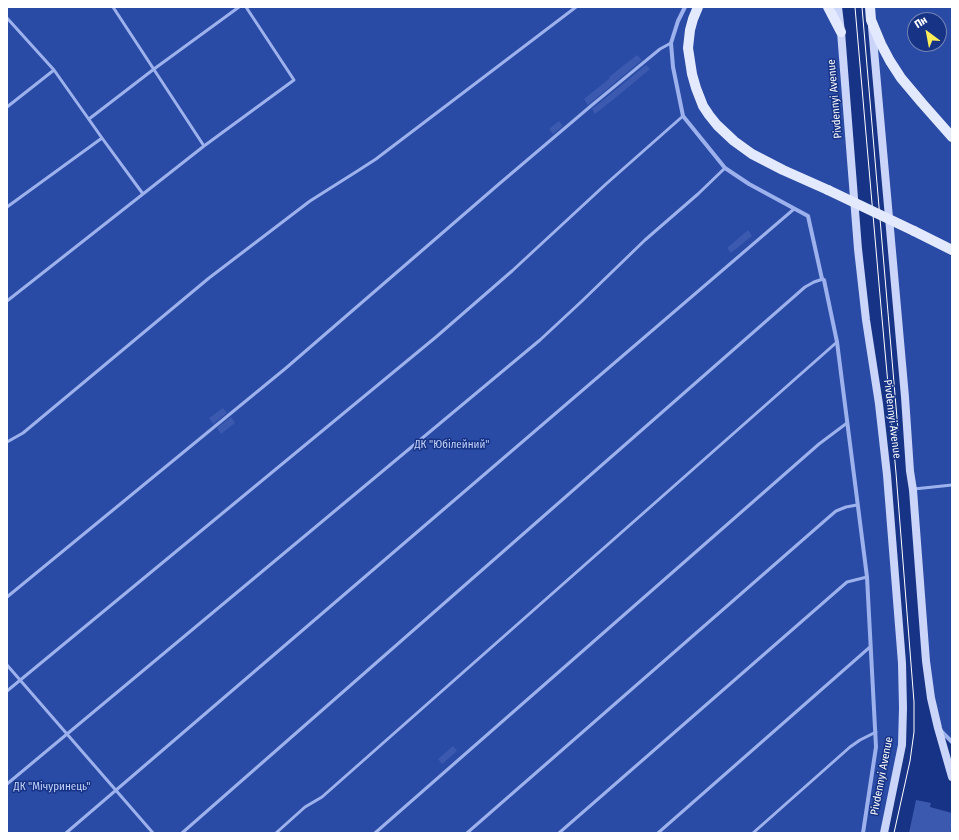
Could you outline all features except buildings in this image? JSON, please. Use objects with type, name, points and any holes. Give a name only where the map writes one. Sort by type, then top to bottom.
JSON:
[{"type":"main road","points":[[698,7],[690,30],[688,48],[692,74],[703,106],[717,125],[734,141],[752,154],[782,170],[828,190],[952,250]]},
{"type":"main road","points":[[690,30],[703,7]]},
{"type":"main road","points":[[828,7],[841,32]]},
{"type":"main road","name":"Pivdennyi Avenue","points":[[838,7],[858,248],[886,468],[902,663],[902,745],[884,833]]},
{"type":"main road","name":"Pivdennyi Avenue","points":[[870,7],[905,397],[910,471],[913,490],[926,661],[931,698],[952,777]]},
{"type":"main road","points":[[871,20],[880,44],[901,78],[952,137]]},
{"type":"street","points":[[685,7],[678,21],[672,43],[673,67],[683,116],[725,168],[749,184],[808,216],[837,342],[866,577],[876,732],[876,747],[863,833]]},
{"type":"street","points":[[938,728],[952,742]]},
{"type":"lane","points":[[113,7],[204,146]]},
{"type":"lane","points":[[89,120],[239,7]]},
{"type":"lane","points":[[7,301],[204,146],[294,80],[246,7]]},
{"type":"lane","points":[[7,441],[23,432],[209,278],[310,201],[376,159],[576,7]]},
{"type":"lane","points":[[7,18],[54,70],[143,194]]},
{"type":"lane","points":[[7,597],[286,368],[498,184],[586,110],[660,49],[672,43]]},
{"type":"lane","points":[[7,106],[54,70]]},
{"type":"lane","points":[[7,691],[436,337],[512,271],[606,184],[683,116]]},
{"type":"lane","points":[[7,207],[102,138]]},
{"type":"lane","points":[[7,784],[540,340],[645,240],[698,194],[725,168]]},
{"type":"lane","points":[[66,833],[794,209]]},
{"type":"lane","points":[[182,833],[805,287],[823,279]]},
{"type":"lane","points":[[276,833],[305,807],[322,797],[837,342]]},
{"type":"lane","points":[[375,833],[819,444],[847,423]]},
{"type":"lane","points":[[913,490],[952,485]]},
{"type":"lane","points":[[467,833],[836,511],[857,505]]},
{"type":"lane","points":[[559,833],[846,582],[866,577]]},
{"type":"lane","points":[[658,833],[870,647]]},
{"type":"lane","points":[[7,665],[153,833]]},
{"type":"lane","points":[[753,833],[850,747],[876,732]]},
{"type":"green space","name":"ДК \"Юбілейний\"","points":[[7,7],[838,7],[858,249],[879,404],[902,663],[902,745],[884,833],[7,833]]},
{"type":"green space","points":[[870,7],[952,7],[952,742],[938,728],[931,698]]},
{"type":"tram line","points":[[855,7],[896,473],[914,702],[914,732],[910,761],[894,833]]},
{"type":"tram line","points":[[862,7],[898,430]]},
{"type":"park label","name":"ДК \"Мічуринець\"","points":[[52,787]]}]
